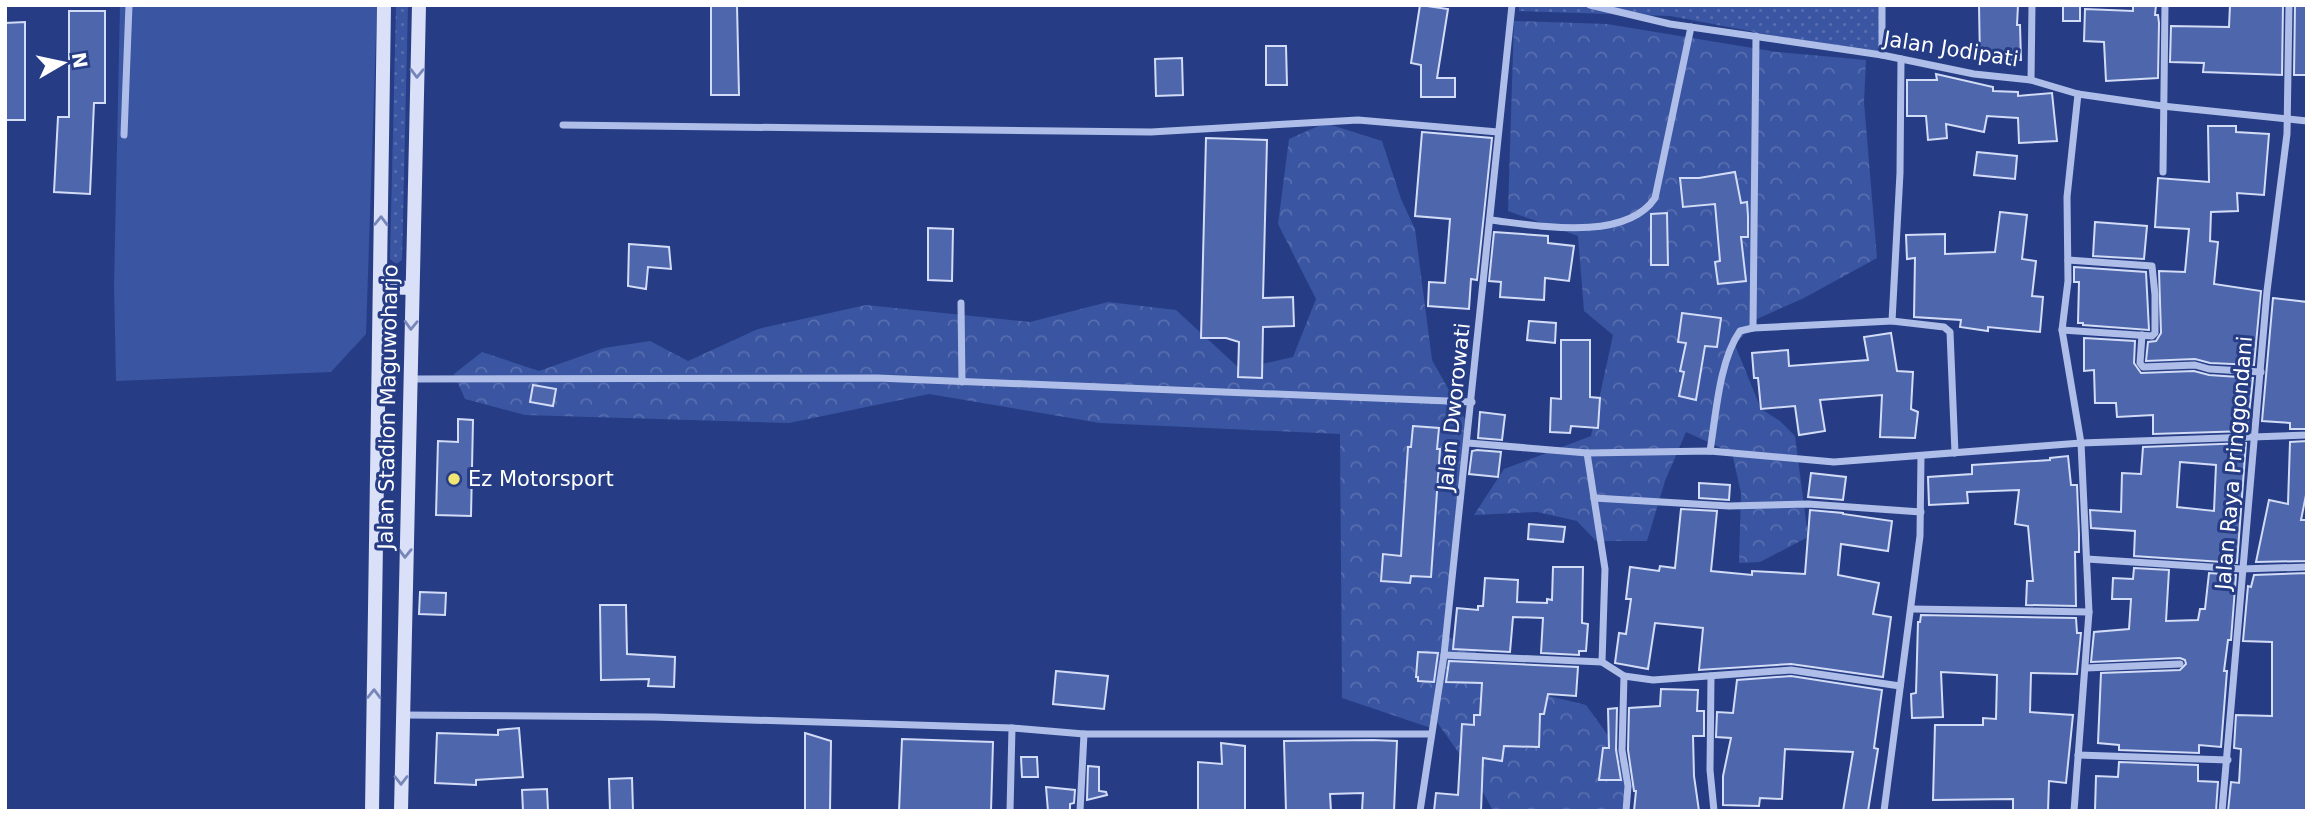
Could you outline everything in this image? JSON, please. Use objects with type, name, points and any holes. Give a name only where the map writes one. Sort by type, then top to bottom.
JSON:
[{"type":"main road","name":"Jalan Stadion Maguwoharjo","points":[[372,811],[384,5]]},
{"type":"main road","name":"Jalan Stadion Maguwoharjo","points":[[401,811],[419,5]]},
{"type":"main road","points":[[380,287],[412,288]]},
{"type":"street","points":[[124,135],[129,5]]},
{"type":"street","name":"Jalan Dworowati","points":[[1420,811],[1444,655],[1513,5]]},
{"type":"street","name":"Jalan Jodipati","points":[[1590,5],[1691,27],[1882,55],[1973,74],[2031,80],[2078,94],[2307,121]]},
{"type":"street","points":[[1882,5],[1882,55]]},
{"type":"street","points":[[2031,80],[2032,5]]},
{"type":"street","points":[[2163,172],[2165,5]]},
{"type":"street","name":"Jalan Raya Pringgondani","points":[[2222,811],[2267,292],[2288,120],[2289,5]]},
{"type":"street","points":[[1490,220],[1551,227],[1600,227],[1620,222],[1649,207],[1655,198],[1691,27]]},
{"type":"street","points":[[1753,328],[1756,36]]},
{"type":"street","points":[[1892,321],[1900,173],[1901,59]]},
{"type":"street","points":[[2074,811],[2089,612],[2081,443],[2062,330],[2068,260],[2067,197],[2078,94]]},
{"type":"street","points":[[563,125],[1151,132],[1358,120],[1498,132]]},
{"type":"street","points":[[2062,330],[2152,336],[2155,332],[2152,266],[2068,260]]},
{"type":"street","points":[[961,303],[962,382]]},
{"type":"street","points":[[1710,452],[1727,361],[1740,331],[1753,328],[1892,321],[1944,327],[1950,332],[1955,453]]},
{"type":"street","points":[[2142,335],[2140,363],[2143,367],[2195,365],[2209,369],[2261,372]]},
{"type":"street","points":[[409,380],[877,379],[1472,402]]},
{"type":"street","points":[[1468,443],[1587,453],[1710,452],[1834,462],[2081,443],[2307,435]]},
{"type":"street","points":[[1587,453],[1605,569],[1602,662]]},
{"type":"street","points":[[1884,811],[1912,609],[1921,512],[1921,456]]},
{"type":"street","points":[[1594,498],[1729,506],[1808,504],[1921,512]]},
{"type":"street","points":[[2087,559],[2241,569],[2307,567]]},
{"type":"street","points":[[1912,609],[2089,612]]},
{"type":"street","points":[[1444,655],[1602,662],[1624,676],[1653,680],[1791,670],[1900,686]]},
{"type":"street","points":[[2086,668],[2180,664]]},
{"type":"street","points":[[1624,676],[1622,750],[1628,786],[1626,811]]},
{"type":"street","points":[[1711,676],[1710,770],[1714,811]]},
{"type":"street","points":[[402,715],[654,716],[1012,728],[1084,734],[1431,734]]},
{"type":"street","points":[[1010,811],[1012,728]]},
{"type":"street","points":[[1080,811],[1084,734]]},
{"type":"street","points":[[2078,755],[2228,760]]},
{"type":"green space","points":[[120,5],[377,5],[366,334],[331,372],[116,381],[114,285]]},
{"type":"green space","points":[[396,5],[408,5],[402,260],[396,264],[390,259]]},
{"type":"green space","points":[[1519,5],[1880,5],[1883,56],[1670,16],[1519,11]]},
{"type":"green space","points":[[1514,21],[1607,24],[1777,52],[1866,60],[1864,102],[1877,258],[1804,298],[1757,319],[1735,345],[1761,409],[1780,421],[1795,436],[1808,537],[1760,562],[1739,563],[1741,493],[1732,453],[1686,432],[1665,481],[1647,541],[1596,541],[1577,521],[1537,512],[1474,515],[1504,469],[1591,436],[1613,335],[1584,311],[1578,236],[1508,211]]},
{"type":"green space","points":[[1325,123],[1382,141],[1401,199],[1415,229],[1432,360],[1470,428],[1448,637],[1475,646],[1480,678],[1538,704],[1549,696],[1586,705],[1631,767],[1622,811],[1493,811],[1473,773],[1434,718],[1431,728],[1342,698],[1340,434],[1100,423],[929,394],[789,423],[525,415],[465,399],[454,374],[482,352],[539,371],[604,348],[650,341],[688,361],[758,329],[866,305],[1030,322],[1108,302],[1176,310],[1240,369],[1293,357],[1316,299],[1278,224],[1289,139]]},
{"type":"building","points":[[711,5],[737,5],[739,95],[711,95]]},
{"type":"building","points":[[1420,5],[1448,9],[1437,78],[1455,78],[1455,97],[1421,97],[1421,65],[1411,63]]},
{"type":"building","points":[[1979,5],[2018,5],[2021,60],[1980,60]]},
{"type":"building","points":[[2063,5],[2080,5],[2080,21],[2063,21]]},
{"type":"building","points":[[2133,5],[2156,5],[2155,15],[2158,15],[2159,23],[2158,78],[2106,81],[2104,42],[2084,41],[2085,9],[2133,11]]},
{"type":"building","points":[[2230,5],[2283,5],[2282,75],[2203,72],[2204,63],[2170,62],[2171,26],[2229,27]]},
{"type":"building","points":[[2295,5],[2307,5],[2307,75],[2294,75]]},
{"type":"building","points":[[69,11],[105,11],[105,103],[94,103],[90,194],[54,192],[58,117],[69,117]]},
{"type":"building","points":[[25,22],[25,120],[5,120],[5,23]]},
{"type":"building","points":[[1266,46],[1286,46],[1287,85],[1266,85]]},
{"type":"building","points":[[1182,58],[1183,95],[1156,96],[1155,59]]},
{"type":"building","points":[[1936,74],[1993,87],[1993,91],[2018,92],[2018,96],[2052,93],[2057,141],[2019,143],[2018,118],[1987,116],[1984,132],[1946,124],[1947,138],[1928,140],[1926,116],[1907,116],[1907,80],[1937,80]]},
{"type":"building","points":[[2208,126],[2236,126],[2236,132],[2269,134],[2264,195],[2237,193],[2238,211],[2211,212],[2210,241],[2218,242],[2214,284],[2261,291],[2254,365],[2210,363],[2195,359],[2146,361],[2148,342],[2156,341],[2161,333],[2159,271],[2185,272],[2189,229],[2155,227],[2158,178],[2209,182]]},
{"type":"building","points":[[1422,132],[1492,138],[1477,280],[1471,279],[1469,309],[1428,306],[1429,282],[1445,283],[1450,219],[1415,216]]},
{"type":"building","points":[[1206,138],[1267,140],[1263,298],[1293,297],[1294,326],[1263,327],[1262,378],[1238,377],[1239,342],[1226,338],[1201,338]]},
{"type":"building","points":[[1977,152],[2017,156],[2015,179],[1974,175]]},
{"type":"building","points":[[1735,172],[1741,203],[1747,202],[1748,237],[1741,237],[1746,281],[1718,284],[1715,262],[1720,261],[1715,204],[1683,207],[1680,178]]},
{"type":"building","points":[[2000,212],[2027,215],[2022,259],[2036,261],[2032,296],[2043,297],[2040,332],[1988,327],[1988,331],[1960,327],[1961,320],[1914,317],[1915,258],[1907,259],[1906,235],[1945,234],[1945,254],[1995,252]]},
{"type":"building","points":[[1667,213],[1668,265],[1651,265],[1651,214]]},
{"type":"building","points":[[2095,222],[2147,226],[2144,259],[2093,256]]},
{"type":"building","points":[[928,228],[953,229],[952,281],[928,280]]},
{"type":"building","points":[[1494,232],[1548,236],[1548,243],[1574,246],[1569,281],[1545,278],[1544,300],[1500,297],[1501,282],[1489,281]]},
{"type":"building","points":[[629,244],[669,247],[671,269],[648,267],[646,289],[628,286]]},
{"type":"building","points":[[2074,267],[2146,272],[2149,330],[2078,323],[2079,282],[2074,282]]},
{"type":"building","points":[[2273,298],[2307,302],[2307,429],[2290,429],[2290,423],[2262,421]]},
{"type":"building","points":[[1682,313],[1721,318],[1717,347],[1705,346],[1696,400],[1679,396],[1684,372],[1680,371],[1686,343],[1678,342]]},
{"type":"building","points":[[1529,321],[1556,323],[1555,343],[1527,340]]},
{"type":"building","points":[[1891,333],[1897,371],[1913,372],[1911,409],[1918,412],[1915,438],[1880,437],[1882,395],[1820,400],[1825,431],[1799,435],[1795,406],[1761,409],[1752,353],[1788,350],[1789,366],[1868,360],[1864,337]]},
{"type":"building","points":[[2084,338],[2135,341],[2134,363],[2141,373],[2194,371],[2209,375],[2253,378],[2247,431],[2153,434],[2153,415],[2117,417],[2116,403],[2095,403],[2094,370],[2084,371]]},
{"type":"building","points":[[1561,340],[1590,340],[1590,397],[1600,398],[1598,428],[1571,426],[1570,433],[1550,432],[1551,398],[1561,399]]},
{"type":"building","points":[[533,385],[556,389],[553,406],[530,402]]},
{"type":"building","points":[[1480,412],[1505,415],[1502,440],[1478,438]]},
{"type":"building","name":"Ez Motorsport","points":[[458,419],[473,420],[471,516],[436,515],[438,441],[458,442]]},
{"type":"building","points":[[1413,426],[1439,428],[1437,449],[1440,449],[1431,577],[1411,576],[1410,583],[1381,581],[1383,554],[1401,556],[1408,447],[1411,447]]},
{"type":"building","points":[[2307,441],[2307,490],[2301,520],[2307,520],[2307,561],[2256,562],[2269,500],[2288,504],[2290,442]]},
{"type":"building","points":[[2246,443],[2237,563],[2134,556],[2135,531],[2091,528],[2090,510],[2121,512],[2122,473],[2141,474],[2143,447]],"holes":[[[2180,462],[2216,465],[2214,511],[2177,507]]]},
{"type":"building","points":[[1472,451],[1501,452],[1498,477],[1469,474]]},
{"type":"building","points":[[2068,456],[2071,485],[2077,485],[2079,552],[2075,552],[2076,606],[2026,605],[2027,581],[2033,581],[2028,526],[2015,524],[2019,490],[1967,492],[1968,503],[1929,505],[1928,477],[1972,474],[1972,465],[2050,460]]},
{"type":"building","points":[[1811,473],[1846,477],[1843,500],[1808,497]]},
{"type":"building","points":[[1699,483],[1730,485],[1729,500],[1699,498]]},
{"type":"building","points":[[1681,509],[1717,511],[1711,571],[1752,575],[1752,571],[1805,574],[1810,510],[1892,521],[1888,551],[1841,544],[1838,575],[1879,583],[1873,614],[1891,617],[1883,677],[1791,664],[1699,670],[1703,628],[1655,623],[1648,669],[1615,663],[1619,633],[1626,634],[1631,599],[1626,599],[1630,567],[1659,571],[1660,566],[1675,568]]},
{"type":"building","points":[[1529,524],[1565,527],[1563,542],[1528,539]]},
{"type":"building","points":[[1553,567],[1583,567],[1582,623],[1588,624],[1586,651],[1579,651],[1579,655],[1541,653],[1543,618],[1513,617],[1510,652],[1453,649],[1457,608],[1478,610],[1478,606],[1483,606],[1485,578],[1518,580],[1517,602],[1547,603],[1547,599],[1552,600]]},
{"type":"building","points":[[2134,568],[2169,570],[2166,621],[2198,620],[2200,609],[2205,609],[2209,573],[2236,575],[2231,640],[2228,640],[2224,671],[2227,671],[2221,747],[2199,745],[2199,753],[2119,750],[2119,745],[2098,743],[2101,673],[2180,670],[2186,664],[2185,660],[2180,658],[2091,662],[2094,632],[2129,629],[2131,599],[2112,599],[2113,578],[2133,579]]},
{"type":"building","points":[[2307,573],[2307,811],[2228,811],[2231,782],[2239,783],[2241,749],[2234,748],[2236,715],[2272,716],[2272,642],[2243,641],[2248,586],[2251,587],[2254,575]]},
{"type":"building","points":[[420,592],[446,593],[445,615],[419,614]]},
{"type":"building","points":[[600,605],[626,605],[627,654],[675,657],[674,687],[648,686],[649,679],[601,680]]},
{"type":"building","points":[[1921,615],[2076,618],[2077,633],[2081,633],[2077,674],[2031,673],[2030,712],[2073,715],[2066,783],[2049,781],[2048,811],[2013,811],[2013,799],[1933,800],[1935,725],[1983,725],[1983,718],[1996,719],[1997,675],[1941,672],[1943,717],[1912,718],[1911,694],[1916,693],[1918,622]]},
{"type":"building","points":[[1418,652],[1438,653],[1434,682],[1418,681]]},
{"type":"building","points":[[1449,661],[1578,667],[1576,696],[1548,694],[1544,714],[1540,714],[1539,747],[1504,746],[1502,761],[1483,758],[1481,811],[1434,811],[1436,793],[1458,795],[1462,724],[1474,725],[1474,715],[1480,715],[1482,683],[1446,682]]},
{"type":"building","points":[[1056,671],[1108,676],[1104,709],[1053,704]]},
{"type":"building","points":[[1791,676],[1882,690],[1874,748],[1878,749],[1868,811],[1843,811],[1853,752],[1785,749],[1782,799],[1760,798],[1759,806],[1723,805],[1723,776],[1731,738],[1716,737],[1717,712],[1733,713],[1737,680]]},
{"type":"building","points":[[1661,689],[1698,690],[1697,711],[1704,711],[1704,736],[1693,736],[1694,776],[1699,811],[1634,811],[1636,791],[1628,750],[1629,708],[1660,706]]},
{"type":"building","points":[[1617,708],[1616,750],[1621,780],[1599,780],[1603,748],[1609,748],[1608,709]]},
{"type":"building","points":[[519,728],[523,777],[476,780],[476,785],[435,783],[437,733],[498,735],[498,730]]},
{"type":"building","points":[[805,733],[831,741],[830,811],[805,811]]},
{"type":"building","points":[[902,739],[993,742],[991,811],[899,811]]},
{"type":"building","points":[[1284,741],[1397,741],[1394,811],[1362,811],[1363,793],[1330,794],[1331,811],[1286,811]]},
{"type":"building","points":[[1221,743],[1245,746],[1245,811],[1198,811],[1198,762],[1222,764]]},
{"type":"building","points":[[1021,757],[1037,757],[1038,777],[1022,777]]},
{"type":"building","points":[[2119,762],[2198,765],[2198,781],[2218,782],[2216,811],[2095,811],[2096,776],[2118,777]]},
{"type":"building","points":[[1088,766],[1099,767],[1099,791],[1106,792],[1107,795],[1087,800]]},
{"type":"building","points":[[632,778],[633,811],[610,811],[609,779]]},
{"type":"building","points":[[1046,787],[1075,790],[1070,811],[1048,811]]},
{"type":"building","points":[[547,789],[548,811],[523,811],[522,790]]},
{"type":"place","name":"Ez Motorsport","points":[[454,479]]}]
